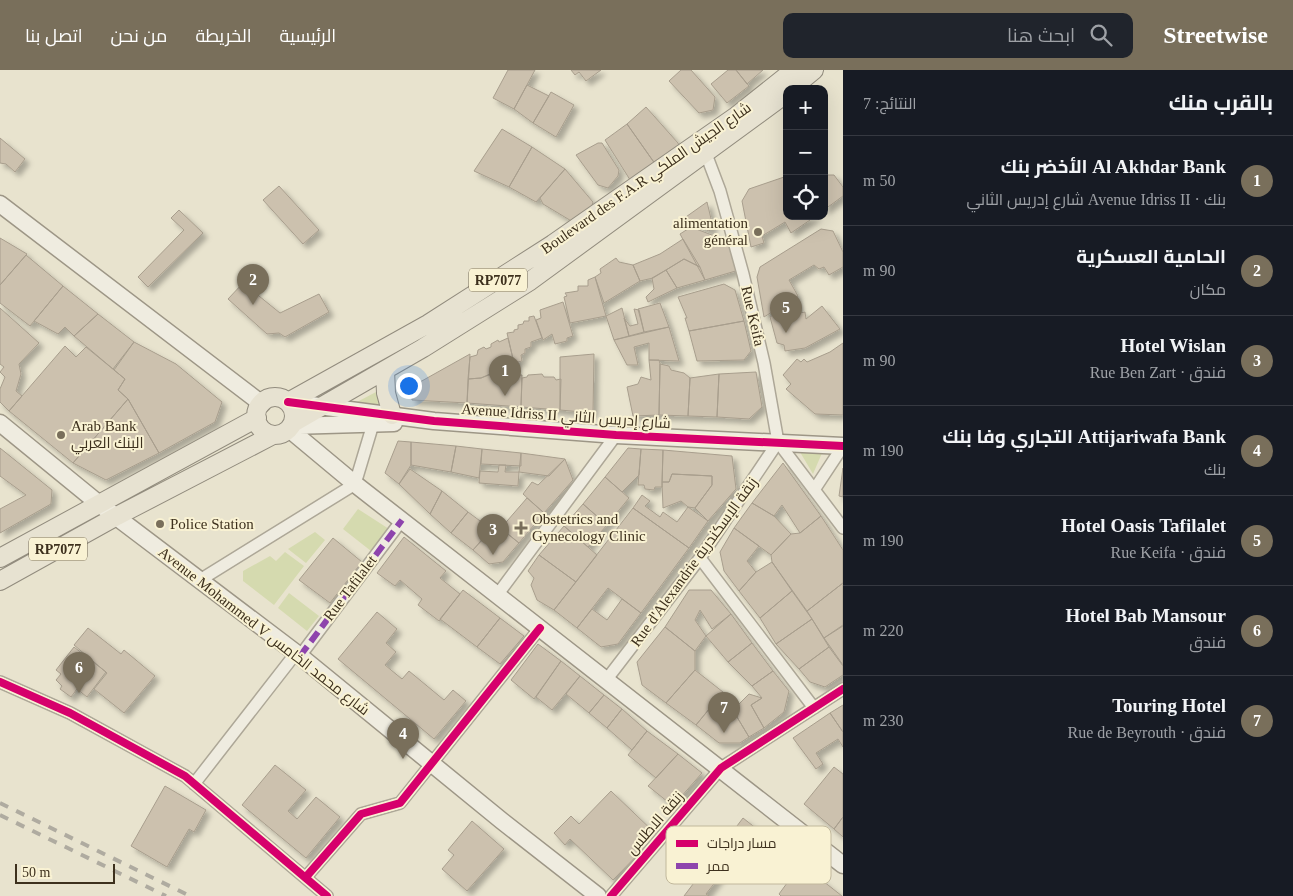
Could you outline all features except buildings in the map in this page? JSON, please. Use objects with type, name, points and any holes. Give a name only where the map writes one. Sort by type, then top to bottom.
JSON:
[{"type":"main road","name":"Boulevard des F.A.R شارع الجيش الملكي","points":[[288,402],[421,328],[552,244],[735,117],[794,70]]},
{"type":"main road","points":[[797,85],[814,70]]},
{"type":"main road","name":"Boulevard des F.A.R شارع الجيش الملكي","points":[[0,581],[117,516],[287,428],[530,281],[783,96]]},
{"type":"main road","points":[[0,204],[259,411],[260,427],[287,428],[355,484],[794,826]]},
{"type":"main road","points":[[385,370],[386,393],[392,415]]},
{"type":"main road","name":"RP7077","points":[[0,558],[259,411],[277,398],[288,402]]},
{"type":"main road","name":"Avenue Idriss II شارع إدريس الثاني","points":[[288,402],[434,421],[616,435],[843,446]]},
{"type":"main road","points":[[287,428],[294,412],[288,402]]},
{"type":"main road","name":"Avenue Idriss II شارع إدريس الثاني","points":[[287,428],[434,421]]},
{"type":"main road","name":"Avenue Mohammed V شارع محمد الخامس","points":[[0,423],[98,503],[298,655],[598,896]]},
{"type":"main road","points":[[831,855],[843,865]]},
{"type":"street","name":"Rue Keifa","points":[[706,154],[720,192],[760,346],[778,442]]},
{"type":"street","points":[[200,580],[355,484],[373,424]]},
{"type":"street","points":[[498,594],[616,435]]},
{"type":"street","points":[[778,442],[843,528]]},
{"type":"street","name":"Rue d'Alexandrie زنقة الإسكندرية","points":[[607,679],[700,558],[778,442]]},
{"type":"street","points":[[814,490],[843,446]]},
{"type":"street","name":"Rue Tafilalet","points":[[194,784],[298,655],[402,520]]},
{"type":"street","points":[[700,558],[814,708]]},
{"type":"street","points":[[306,877],[361,814],[400,803],[540,628]]},
{"type":"street","points":[[0,682],[70,712],[185,776],[327,896]]},
{"type":"street","name":"زنقة الاطلس","points":[[671,826],[721,768],[843,689]]},
{"type":"street","name":"زنقة الاطلس","points":[[611,896],[666,832]]},
{"type":"green space","points":[[376,392],[380,405],[357,402]]},
{"type":"green space","points":[[800,452],[822,453],[813,474]]},
{"type":"green space","points":[[358,509],[389,529],[371,551],[343,529]]},
{"type":"green space","points":[[315,532],[325,540],[306,563],[288,549]]},
{"type":"green space","points":[[285,552],[304,566],[274,605],[243,581],[243,571],[270,556],[276,561]]},
{"type":"green space","points":[[289,593],[319,616],[307,631],[278,608]]},
{"type":"railway","points":[[0,803],[190,896]]},
{"type":"railway","points":[[0,815],[166,896]]},
{"type":"marked path","points":[[300,656],[402,520]]},
{"type":"cycle path","points":[[288,402],[434,421],[616,435],[843,446]]},
{"type":"cycle path","points":[[306,877],[361,814],[400,803],[540,628]]},
{"type":"cycle path","points":[[0,682],[70,713],[185,776],[327,896]]},
{"type":"cycle path","points":[[671,826],[721,768],[843,689]]},
{"type":"cycle path","points":[[611,896],[666,832]]},
{"type":"place","name":"alimentation général","points":[[758,232]]},
{"type":"place","name":"الحامية العسكرية","points":[[253,305]]},
{"type":"place","name":"Hotel Oasis Tafilalet","points":[[786,333]]},
{"type":"place","name":"Al Akhdar Bank الأخضر بنك","points":[[505,396]]},
{"type":"place","name":"Arab Bank البنك العربي","points":[[61,435]]},
{"type":"place","name":"Police Station","points":[[160,524]]},
{"type":"place","name":"Obstetrics and Gynecology Clinic","points":[[521,528]]},
{"type":"place","name":"Hotel Wislan","points":[[493,555]]},
{"type":"place","name":"Hotel Bab Mansour","points":[[79,693]]},
{"type":"place","name":"Touring Hotel","points":[[724,733]]},
{"type":"place","name":"Attijariwafa Bank التجاري وفا بنك","points":[[403,759]]}]
